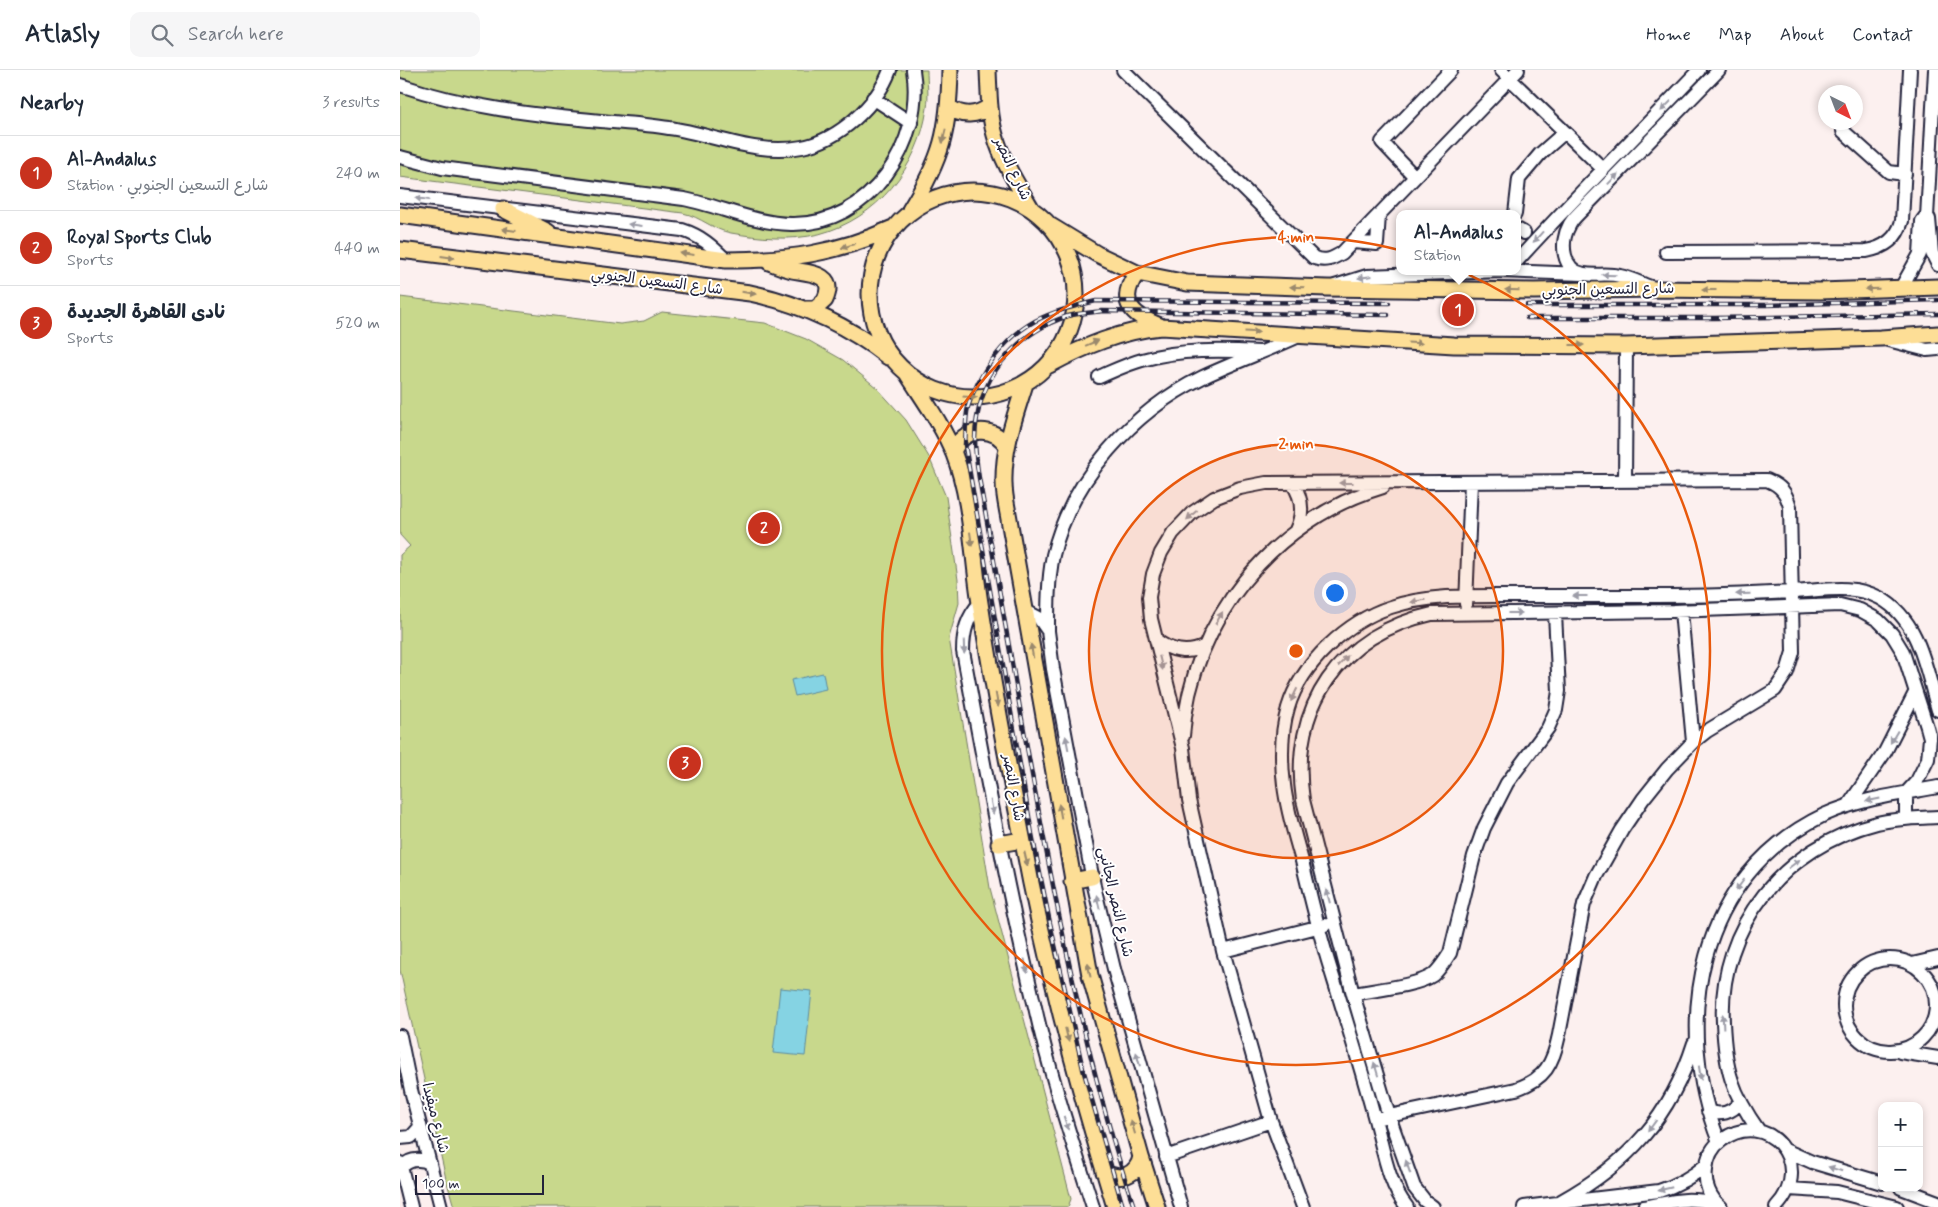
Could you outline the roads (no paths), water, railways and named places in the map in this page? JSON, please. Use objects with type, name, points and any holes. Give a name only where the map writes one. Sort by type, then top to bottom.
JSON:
[{"type":"main road","points":[[908,214],[930,177],[939,156],[949,107],[950,70]]},
{"type":"main road","name":"شارع النصر","points":[[988,70],[990,106],[995,135],[1002,154],[1030,208]]},
{"type":"main road","points":[[949,107],[959,113],[970,114],[980,112],[990,106]]},
{"type":"main road","points":[[1049,365],[1061,349],[1069,333],[1074,316],[1076,298],[1073,266],[1064,245],[1051,226],[1030,208],[1006,196],[992,192],[972,190],[948,194],[925,203],[908,214],[893,228],[881,246],[873,267],[870,304],[877,334],[885,350],[908,375],[928,388],[943,393],[974,398],[1000,394],[1025,384],[1049,365],[1096,342],[1126,332],[1161,326],[1454,345],[1626,346],[1881,338],[1938,334]]},
{"type":"main road","points":[[504,209],[561,238]]},
{"type":"main road","name":"شارع التسعين الجنوبي","points":[[400,215],[726,260],[763,260],[800,256],[836,249],[872,238],[893,228]]},
{"type":"main road","name":"شارع التسعين الجنوبي","points":[[1051,226],[1097,254],[1137,273],[1187,283],[1327,288],[1534,291],[1655,289],[1820,291],[1938,287]]},
{"type":"main road","name":"شارع التسعين الجنوبي","points":[[400,250],[770,297],[806,309],[856,335],[896,364]]},
{"type":"main road","points":[[763,260],[788,269],[816,273],[824,279],[827,287],[825,300],[815,309],[806,309]]},
{"type":"main road","points":[[1137,273],[1128,289],[1129,305],[1140,317],[1161,326]]},
{"type":"main road","name":"شارع النصر","points":[[908,375],[944,433],[953,452],[964,491],[980,603],[1022,840],[1054,981],[1085,1104],[1115,1207]]},
{"type":"main road","points":[[1025,384],[1007,446],[1004,484],[1024,610],[1090,975],[1157,1207]]},
{"type":"main road","points":[[953,452],[962,437],[978,431],[995,434],[1007,446]]},
{"type":"main road","points":[[999,844],[1022,840]]},
{"type":"main road","points":[[1072,881],[1092,877]]},
{"type":"main road","points":[[1104,1172],[1118,1177],[1127,1175],[1135,1170],[1141,1157]]},
{"type":"street","points":[[400,85],[452,101],[485,107],[668,128],[766,150],[804,147],[824,140],[848,124],[873,98],[890,70]]},
{"type":"street","points":[[400,157],[442,168],[700,202],[762,222],[794,224],[816,221],[834,216],[864,198],[880,182],[895,162],[901,152],[911,123],[915,92],[913,70]]},
{"type":"street","points":[[1123,70],[1230,178],[1314,258],[1323,261],[1331,260],[1342,253],[1353,242],[1416,177],[1510,73],[1565,132],[1603,169]]},
{"type":"street","points":[[1416,177],[1382,142],[1451,70]]},
{"type":"street","points":[[1583,274],[1569,265],[1564,252],[1569,225],[1719,70]]},
{"type":"street","points":[[1666,252],[1866,250],[1882,247],[1890,242],[1900,229],[1902,222],[1910,70]]},
{"type":"street","points":[[1935,70],[1927,217],[1929,219],[1932,253],[1938,265]]},
{"type":"street","points":[[1521,257],[1697,71]]},
{"type":"street","points":[[873,98],[911,123]]},
{"type":"street","points":[[1843,131],[1889,172],[1905,174]]},
{"type":"street","points":[[1515,210],[1519,179],[1540,154],[1565,132]]},
{"type":"street","points":[[400,196],[682,230],[695,234],[707,241],[726,260]]},
{"type":"street","points":[[1569,204],[1579,214]]},
{"type":"street","points":[[1353,242],[1377,244],[1379,215]]},
{"type":"street","points":[[1901,288],[1920,254],[1922,221],[1927,217]]},
{"type":"street","points":[[1521,272],[1618,275],[1655,289]]},
{"type":"street","points":[[1327,288],[1368,276],[1396,275]]},
{"type":"street","name":"شارع النصر الجانبى","points":[[1181,1207],[1114,969],[1092,877],[1053,669],[1048,631],[1049,582],[1053,555],[1061,528],[1072,504],[1106,453],[1139,420],[1175,393],[1202,377],[1302,335]]},
{"type":"street","points":[[1881,338],[1934,352]]},
{"type":"street","points":[[1625,481],[1626,346]]},
{"type":"street","points":[[1099,377],[1141,360],[1182,353],[1224,350],[1265,352]]},
{"type":"street","points":[[1303,1207],[1271,1121],[1223,951],[1189,800],[1183,748],[1151,619],[1149,597],[1152,574],[1161,553],[1173,534],[1192,514],[1214,498],[1240,488],[1266,483],[1767,480],[1779,485],[1787,495],[1790,507],[1793,652],[1787,672],[1775,690],[1692,742],[1666,769],[1643,798],[1622,830],[1596,876],[1584,904],[1555,1054],[1544,1072],[1536,1080],[1516,1089],[1375,1119]]},
{"type":"street","points":[[1466,613],[1471,482]]},
{"type":"street","points":[[1292,483],[1301,502],[1301,516],[1296,530]]},
{"type":"street","points":[[1183,748],[1186,713],[1191,686],[1214,625],[1239,587],[1274,548],[1296,530],[1343,502],[1395,483]]},
{"type":"street","points":[[1407,1207],[1394,1186],[1318,927],[1284,786],[1283,730],[1288,706],[1302,678],[1317,656],[1348,630],[1389,607],[1422,600],[1467,596],[1673,596],[1847,588],[1866,592],[1882,600],[1897,611],[1909,625],[1918,641],[1938,710]]},
{"type":"street","points":[[1673,596],[1668,604],[1681,611],[1691,608],[1692,601],[1688,595]]},
{"type":"street","points":[[980,603],[973,611],[967,624],[963,637],[963,652],[999,844],[1035,1009],[1063,1111],[1093,1207]]},
{"type":"street","points":[[1433,1207],[1425,1201],[1414,1187],[1390,1116],[1353,994],[1302,800],[1300,748],[1311,709],[1332,674],[1350,654],[1371,638],[1394,626],[1432,614],[1555,614],[1840,605],[1860,610],[1878,620],[1892,634],[1903,652],[1930,738],[1933,762],[1906,793],[1906,818]]},
{"type":"street","points":[[1024,610],[1039,618],[1048,631]]},
{"type":"street","points":[[1681,611],[1692,742]]},
{"type":"street","points":[[1353,994],[1420,981],[1432,975],[1443,965],[1450,953],[1474,856],[1484,828],[1507,783],[1548,728],[1556,710],[1559,691],[1555,614]]},
{"type":"street","points":[[1156,640],[1167,647],[1180,650],[1193,650],[1205,646]]},
{"type":"street","points":[[1848,806],[1885,752],[1915,693]]},
{"type":"street","points":[[1719,1142],[1708,1111],[1699,1064],[1696,1009],[1705,956],[1713,932],[1724,909],[1737,888],[1753,868],[1783,840],[1803,826],[1848,806],[1938,787]]},
{"type":"street","points":[[1759,1131],[1740,1102],[1730,1080],[1724,1052],[1722,1007],[1724,980],[1741,930],[1754,908],[1770,887],[1788,868],[1810,852],[1832,840],[1877,823],[1906,818],[1938,817]]},
{"type":"street","points":[[1223,951],[1334,922]]},
{"type":"street","points":[[1912,964],[1938,958]]},
{"type":"street","points":[[1892,1052],[1904,1050],[1915,1045],[1924,1037],[1931,1027],[1937,1002],[1929,980],[1921,971],[1912,964],[1888,959],[1876,961],[1864,967],[1848,985],[1844,997],[1845,1016],[1852,1033],[1860,1042],[1870,1048],[1881,1051],[1892,1052],[1912,1053],[1938,1058]]},
{"type":"street","name":"شارع ميفيدا","points":[[400,1036],[411,1090],[441,1207]]},
{"type":"street","points":[[1561,1201],[1585,1188],[1608,1172],[1647,1133],[1677,1087],[1688,1062],[1696,1036]]},
{"type":"street","points":[[1708,1111],[1718,1114],[1728,1112],[1740,1102]]},
{"type":"street","points":[[1166,1157],[1271,1121]]},
{"type":"street","points":[[400,1138],[411,1137],[420,1127]]},
{"type":"street","points":[[1719,1206],[1707,1186],[1706,1165],[1709,1156],[1719,1142],[1738,1132],[1759,1131],[1769,1135],[1785,1150],[1812,1162],[1878,1182]]},
{"type":"street","points":[[1776,1207],[1784,1199],[1789,1189],[1792,1175],[1790,1162],[1785,1150]]},
{"type":"street","points":[[411,1207],[401,1166],[412,1160],[430,1163]]},
{"type":"street","points":[[1524,1207],[1561,1201],[1604,1202],[1659,1191],[1676,1186],[1691,1178],[1706,1165]]},
{"type":"street","points":[[1789,1189],[1837,1192],[1897,1207]]},
{"type":"street","points":[[1085,1207],[1088,1192]]},
{"type":"street","points":[[1912,1192],[1938,1202]]},
{"type":"street","points":[[1644,1207],[1686,1198],[1699,1199],[1719,1206]]},
{"type":"water","points":[[823,673],[826,689],[795,696],[791,680]]},
{"type":"water","points":[[780,988],[812,991],[805,1056],[773,1053]]},
{"type":"railway","points":[[1527,305],[1766,305],[1938,300]]},
{"type":"railway","points":[[1123,1207],[1083,1069],[1032,834],[965,445],[968,407],[985,370],[1013,337],[1042,317],[1096,301],[1389,303]]},
{"type":"railway","points":[[1134,1207],[1101,1099],[1083,1026],[1048,861],[979,478],[975,439],[977,418],[982,398],[990,379],[1001,362],[1015,348],[1030,335],[1048,324],[1072,315],[1102,311],[1388,315]]},
{"type":"railway","points":[[1527,318],[1715,318],[1938,314]]},
{"type":"place","name":"Al-Andalus","points":[[1458,310]]},
{"type":"place","name":"Royal Sports Club","points":[[764,528]]},
{"type":"place","name":"نادى القاهرة الجديدة","points":[[685,763]]}]
